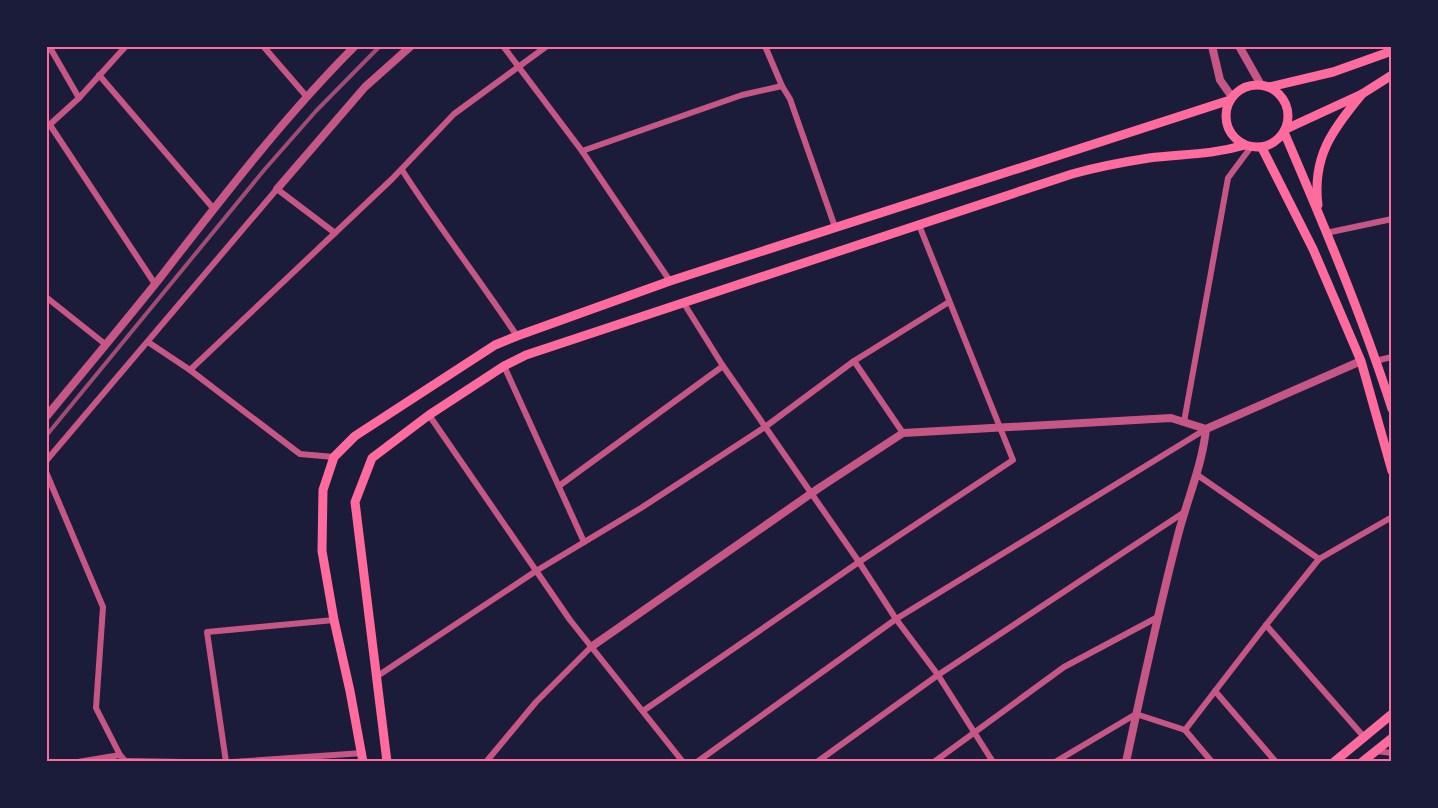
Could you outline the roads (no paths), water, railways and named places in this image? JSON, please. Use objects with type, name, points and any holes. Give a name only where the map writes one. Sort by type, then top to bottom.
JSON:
[{"type":"main road","points":[[363,757],[322,551],[323,490],[334,457],[355,436],[495,345],[517,336],[670,281],[1231,99],[1245,87],[1265,86],[1333,72],[1392,51]]},
{"type":"main road","points":[[387,762],[355,502],[372,458],[429,415],[504,366],[526,355],[1072,174],[1111,164],[1151,158],[1215,153],[1248,146],[1262,148],[1272,144],[1285,131],[1362,94],[1392,75]]},
{"type":"main road","points":[[1265,86],[1284,99],[1288,108],[1289,119],[1285,131],[1326,232],[1392,409]]},
{"type":"main road","points":[[1320,217],[1316,185],[1326,143],[1362,94]]},
{"type":"main road","points":[[1231,99],[1226,115],[1227,125],[1231,134],[1248,146]]},
{"type":"main road","points":[[1262,148],[1313,249],[1361,361],[1392,471]]},
{"type":"main road","points":[[1334,762],[1392,714]]},
{"type":"main road","points":[[1362,762],[1392,738]]},
{"type":"street","points":[[49,46],[79,98]]},
{"type":"street","points":[[126,46],[79,98],[48,126],[155,284]]},
{"type":"street","points":[[263,46],[307,97]]},
{"type":"street","points":[[46,417],[155,284],[213,207],[307,97],[355,46]]},
{"type":"street","points":[[46,461],[365,87],[411,46]]},
{"type":"street","points":[[503,46],[517,68],[582,151],[670,281]]},
{"type":"street","points":[[190,370],[402,170],[454,114],[547,46]]},
{"type":"street","points":[[765,46],[790,99],[836,227]]},
{"type":"street","points":[[1212,46],[1220,80],[1231,99]]},
{"type":"street","points":[[1239,46],[1265,86]]},
{"type":"street","points":[[99,75],[213,207]]},
{"type":"street","points":[[582,151],[742,95],[782,86]]},
{"type":"street","points":[[1184,422],[1228,178],[1248,146]]},
{"type":"street","points":[[402,170],[435,221],[517,336]]},
{"type":"street","points":[[277,189],[335,233]]},
{"type":"street","points":[[1326,232],[1392,219]]},
{"type":"street","points":[[643,711],[859,562],[1013,460],[919,225]]},
{"type":"street","points":[[46,297],[105,344]]},
{"type":"street","points":[[683,303],[723,366],[896,619],[938,675],[993,762]]},
{"type":"street","points":[[376,677],[536,571],[641,508],[765,427],[854,361],[950,303]]},
{"type":"street","points":[[148,342],[190,370],[300,454],[334,457]]},
{"type":"street","points":[[1375,362],[1392,357]]},
{"type":"street","points":[[854,361],[903,433]]},
{"type":"street","points":[[697,762],[896,619],[1206,429],[1361,361]]},
{"type":"street","points":[[504,366],[584,543]]},
{"type":"street","points":[[559,486],[723,366]]},
{"type":"street","points":[[429,415],[591,647],[683,762]]},
{"type":"street","points":[[486,762],[536,702],[591,647],[811,493],[903,433],[1171,418],[1206,429]]},
{"type":"street","points":[[1126,762],[1156,618],[1183,513],[1204,452],[1206,429]]},
{"type":"street","points":[[46,472],[103,607],[96,708],[120,755],[126,761],[183,762]]},
{"type":"street","points":[[1196,474],[1319,559]]},
{"type":"street","points":[[817,762],[938,675],[1183,513]]},
{"type":"street","points":[[1185,730],[1319,559],[1392,517]]},
{"type":"street","points":[[934,762],[1064,667],[1156,618]]},
{"type":"street","points":[[226,762],[207,632],[334,620]]},
{"type":"street","points":[[1266,625],[1364,737]]},
{"type":"street","points":[[1215,691],[1276,762]]},
{"type":"street","points":[[1055,762],[1136,714],[1185,730],[1212,762]]},
{"type":"street","points":[[1376,751],[1392,753]]},
{"type":"street","points":[[78,762],[120,755]]},
{"type":"street","points":[[233,762],[363,757]]},
{"type":"railway","points":[[46,436],[265,169],[316,111],[380,46]]}]
